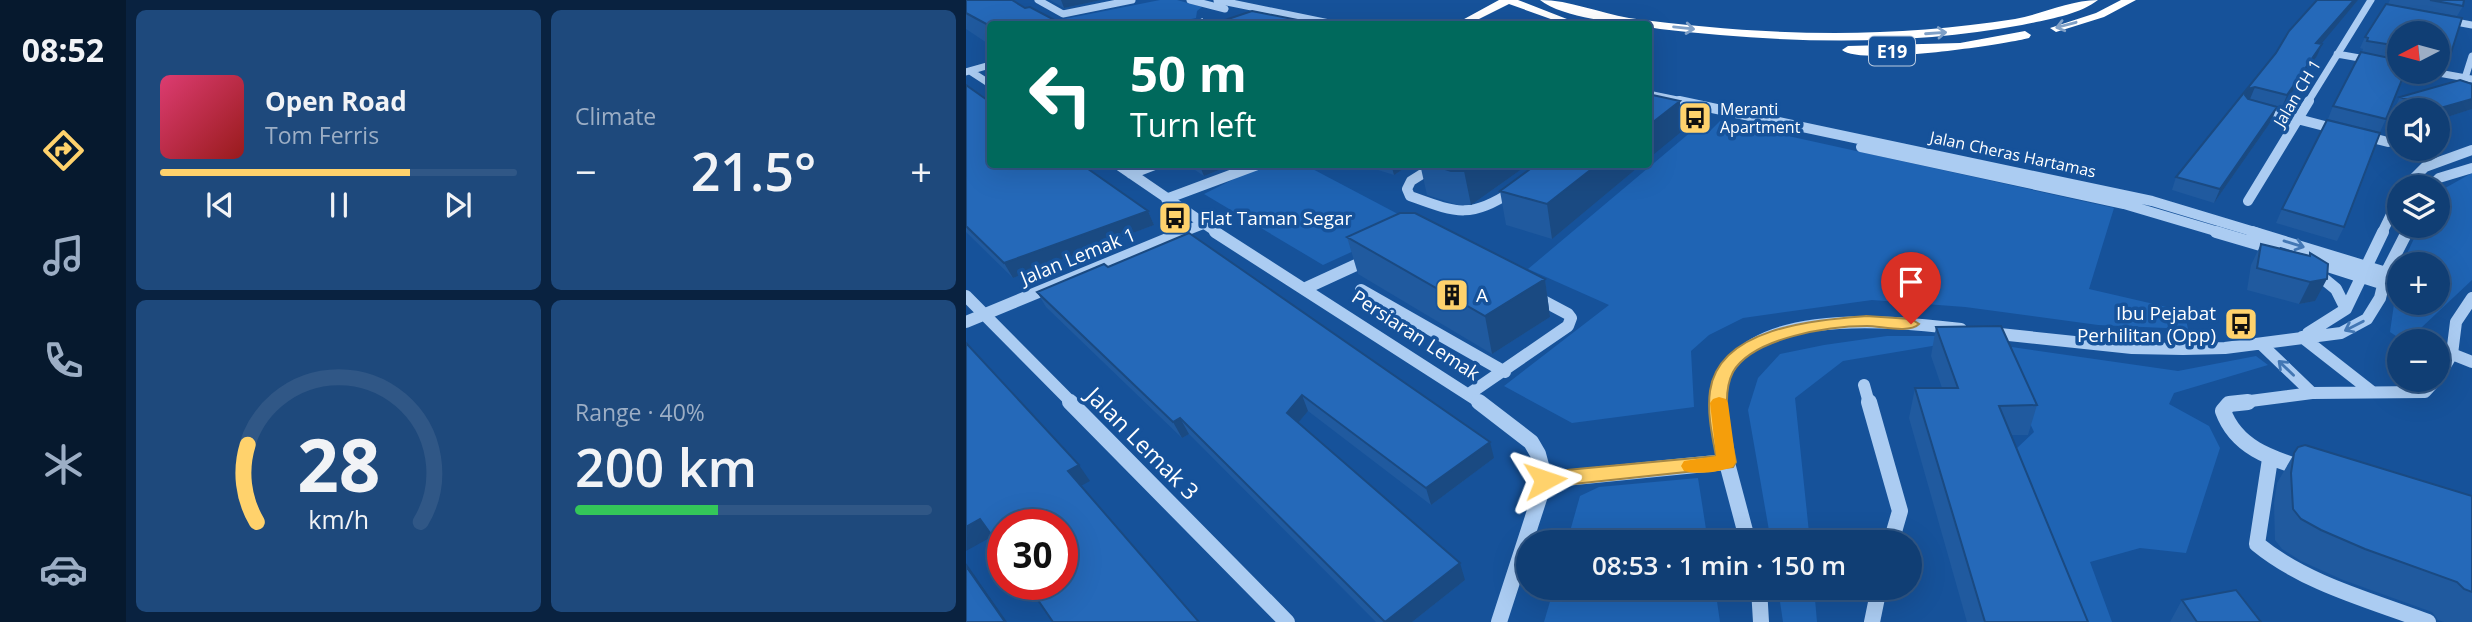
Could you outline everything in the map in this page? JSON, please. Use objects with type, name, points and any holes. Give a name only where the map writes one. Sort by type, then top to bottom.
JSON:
[{"type":"highway","points":[[1467,21],[1508,0],[1533,11],[1571,21]]},
{"type":"highway","name":"E19","points":[[1546,0],[1599,15],[1641,21]]},
{"type":"highway","points":[[1991,26],[2063,0]]},
{"type":"highway","name":"E19","points":[[1652,23],[1718,32],[1868,37],[1938,33],[2041,19],[2092,0]]},
{"type":"highway","name":"E19","points":[[1652,37],[1781,48],[1888,51],[1964,45],[2019,37],[2100,15],[2130,0]]},
{"type":"street","points":[[1038,0],[1063,14],[1132,0]]},
{"type":"street","points":[[1190,0],[1287,21]]},
{"type":"street","points":[[1217,0],[1319,21]]},
{"type":"street","points":[[2369,3],[2380,9]]},
{"type":"street","name":"Jalan CH 1","points":[[2248,201],[2369,3]]},
{"type":"street","points":[[2433,18],[2472,25]]},
{"type":"street","points":[[2337,54],[2387,63]]},
{"type":"street","points":[[2450,75],[2469,78],[2472,56]]},
{"type":"street","points":[[968,72],[987,66]]},
{"type":"street","points":[[968,72],[987,82]]},
{"type":"street","name":"Jalan Cheras Hartamas","points":[[1652,97],[2152,201],[2232,230],[2385,278]]},
{"type":"street","points":[[2248,107],[2387,142]]},
{"type":"street","points":[[2417,175],[2443,158],[2472,150]]},
{"type":"street","points":[[2448,175],[2472,167]]},
{"type":"street","name":"Persiaran Lemak","points":[[1123,168],[1203,224],[1469,394],[1531,442],[1538,454],[1545,480]]},
{"type":"street","points":[[1131,174],[1147,168]]},
{"type":"street","points":[[1166,199],[1249,168]]},
{"type":"street","points":[[1432,168],[1411,181],[1407,188],[1410,196],[1460,213],[1485,209],[1523,184]]},
{"type":"street","points":[[2302,337],[2346,309],[2387,223]]},
{"type":"street","name":"Jalan Lemak 1","points":[[966,323],[1203,224]]},
{"type":"street","name":"Jalan Cheras Hartamas","points":[[2232,230],[2292,257],[2364,272]]},
{"type":"street","points":[[1745,530],[1726,462],[1720,426],[1719,390],[1725,370],[1740,354],[1761,342],[1811,325],[1866,321],[1934,325],[2132,348],[2204,349],[2340,333],[2367,319],[2380,298],[2385,278],[2404,238]]},
{"type":"street","points":[[1306,288],[1384,251]]},
{"type":"street","points":[[2292,257],[2336,289],[2346,309]]},
{"type":"street","points":[[1469,394],[1505,372],[1567,327],[1571,318],[1567,314],[1521,289]]},
{"type":"street","points":[[1361,290],[1505,372]]},
{"type":"street","name":"Jalan Lemak 3","points":[[966,296],[1287,622]]},
{"type":"street","points":[[2450,357],[2456,322],[2472,298]]},
{"type":"street","points":[[2302,337],[2371,391]]},
{"type":"street","points":[[2261,344],[2312,393]]},
{"type":"street","points":[[2452,354],[2472,362]]},
{"type":"street","points":[[1864,384],[1900,511],[1894,530]]},
{"type":"street","points":[[2321,474],[2270,459],[2235,436],[2226,425],[2223,411],[2229,404],[2312,393],[2387,391]]},
{"type":"street","points":[[2270,459],[2257,544],[2268,556],[2295,570],[2428,622]]},
{"type":"street","points":[[1499,622],[1545,480],[1726,462]]},
{"type":"street","points":[[1759,600],[1760,622]]},
{"type":"street","points":[[1872,622],[1877,600]]},
{"type":"shaded area","points":[[1160,0],[1177,0],[1202,7],[1197,11],[1196,18],[1182,21],[1059,20]]},
{"type":"shaded area","points":[[1720,121],[2114,208],[2089,289],[2184,311],[2188,329],[2098,325],[1965,307],[1872,300],[1743,318],[1709,335],[1691,351],[1694,407],[1572,423],[1504,386],[1609,305],[1528,269],[1648,168],[1652,168],[1652,165],[1692,131],[1707,134]]},
{"type":"shaded area","points":[[1256,168],[1311,168],[1415,223],[1323,265],[1204,194]]},
{"type":"shaded area","points":[[2472,173],[2472,280],[2450,301],[2450,252],[2408,252],[2414,238],[2450,238],[2450,185]]},
{"type":"shaded area","points":[[2392,315],[2435,315],[2420,329],[2390,329]]},
{"type":"shaded area","points":[[1887,336],[1936,336],[2178,371],[2256,356],[2268,365],[2174,393],[2169,404],[2209,426],[2220,448],[2186,553],[2140,548],[2090,562],[2112,622],[2065,622],[2016,449],[2034,432],[1997,351],[1938,345],[1843,361],[1795,398],[1809,530],[1769,530],[1748,410],[1758,378],[1780,354]]},
{"type":"shaded area","points":[[1698,478],[1706,530],[1570,530],[1580,496],[1599,487]]},
{"type":"shaded area","points":[[1550,600],[1717,600],[1720,622],[1544,622]]},
{"type":"shaded area","points":[[1780,600],[1815,600],[1817,622],[1783,622]]},
{"type":"building","points":[[966,0],[1012,0],[1056,21],[987,21],[987,24],[966,13]]},
{"type":"building","points":[[2317,0],[2354,0],[2316,43],[2322,44],[2287,95],[2255,87],[2247,89],[2245,95],[2248,99],[2277,107],[2220,189],[2176,177],[2276,53],[2289,31]]},
{"type":"building","points":[[2430,0],[2464,0],[2463,6]]},
{"type":"building","points":[[2386,4],[2462,18],[2451,53],[2450,21],[2387,21],[2387,44],[2367,41],[2368,38],[2365,37]]},
{"type":"building","points":[[1252,11],[1303,21],[1222,21]]},
{"type":"building","points":[[2361,52],[2387,57],[2387,84],[2400,84],[2394,98],[2387,98],[2386,119],[2333,106]]},
{"type":"building","points":[[2460,80],[2472,84],[2472,99],[2450,105],[2450,98],[2400,97],[2450,84]]},
{"type":"building","points":[[966,85],[987,100],[987,168],[1087,168],[1148,211],[1004,263],[966,226]]},
{"type":"building","points":[[1652,95],[1680,101],[1652,123]]},
{"type":"building","points":[[2327,120],[2380,133],[2344,227],[2282,209]]},
{"type":"building","points":[[1442,168],[1468,168],[1464,171]]},
{"type":"building","points":[[1532,168],[1593,168],[1547,204],[1500,191]]},
{"type":"building","points":[[1400,213],[1415,213],[1545,279],[1485,316],[1347,237]]},
{"type":"building","points":[[1189,233],[1490,442],[1426,488],[1302,395],[1287,413],[1460,563],[1385,622],[1180,418],[1173,422],[1037,292],[1104,264],[1108,267]]},
{"type":"building","points":[[2261,244],[2310,256],[2310,253],[2328,264],[2327,279],[2310,282],[2257,268]]},
{"type":"building","points":[[2001,326],[2037,405],[1999,406],[2088,622],[1985,622],[1915,388],[1958,388],[1936,327]]},
{"type":"building","points":[[966,343],[1079,465],[1068,471],[1199,622],[1053,622],[1038,600],[1078,600],[1078,509],[987,509],[987,529],[980,519],[966,527]]},
{"type":"building","points":[[2305,445],[2472,496],[2472,592],[2457,582],[2365,549],[2301,519],[2293,509],[2291,473],[2294,453],[2298,447]]},
{"type":"building","points":[[966,566],[987,600],[1005,622],[966,622]]},
{"type":"building","points":[[2236,590],[2261,622],[2197,622],[2182,600]]},
{"type":"slow traffic","points":[[1691,466],[1726,462],[1719,403]]},
{"type":"place","name":"Meranti Apartment","points":[[1695,118]]},
{"type":"place","name":"Flat Taman Segar","points":[[1175,218]]},
{"type":"place","name":"A","points":[[1452,295]]},
{"type":"place","name":"Ibu Pejabat Perhilitan (Opp)","points":[[2241,324]]},
{"type":"route","points":[[1545,480],[1726,462],[1720,426],[1719,390],[1725,370],[1740,354],[1784,332],[1811,325],[1866,321],[1911,324]]}]
